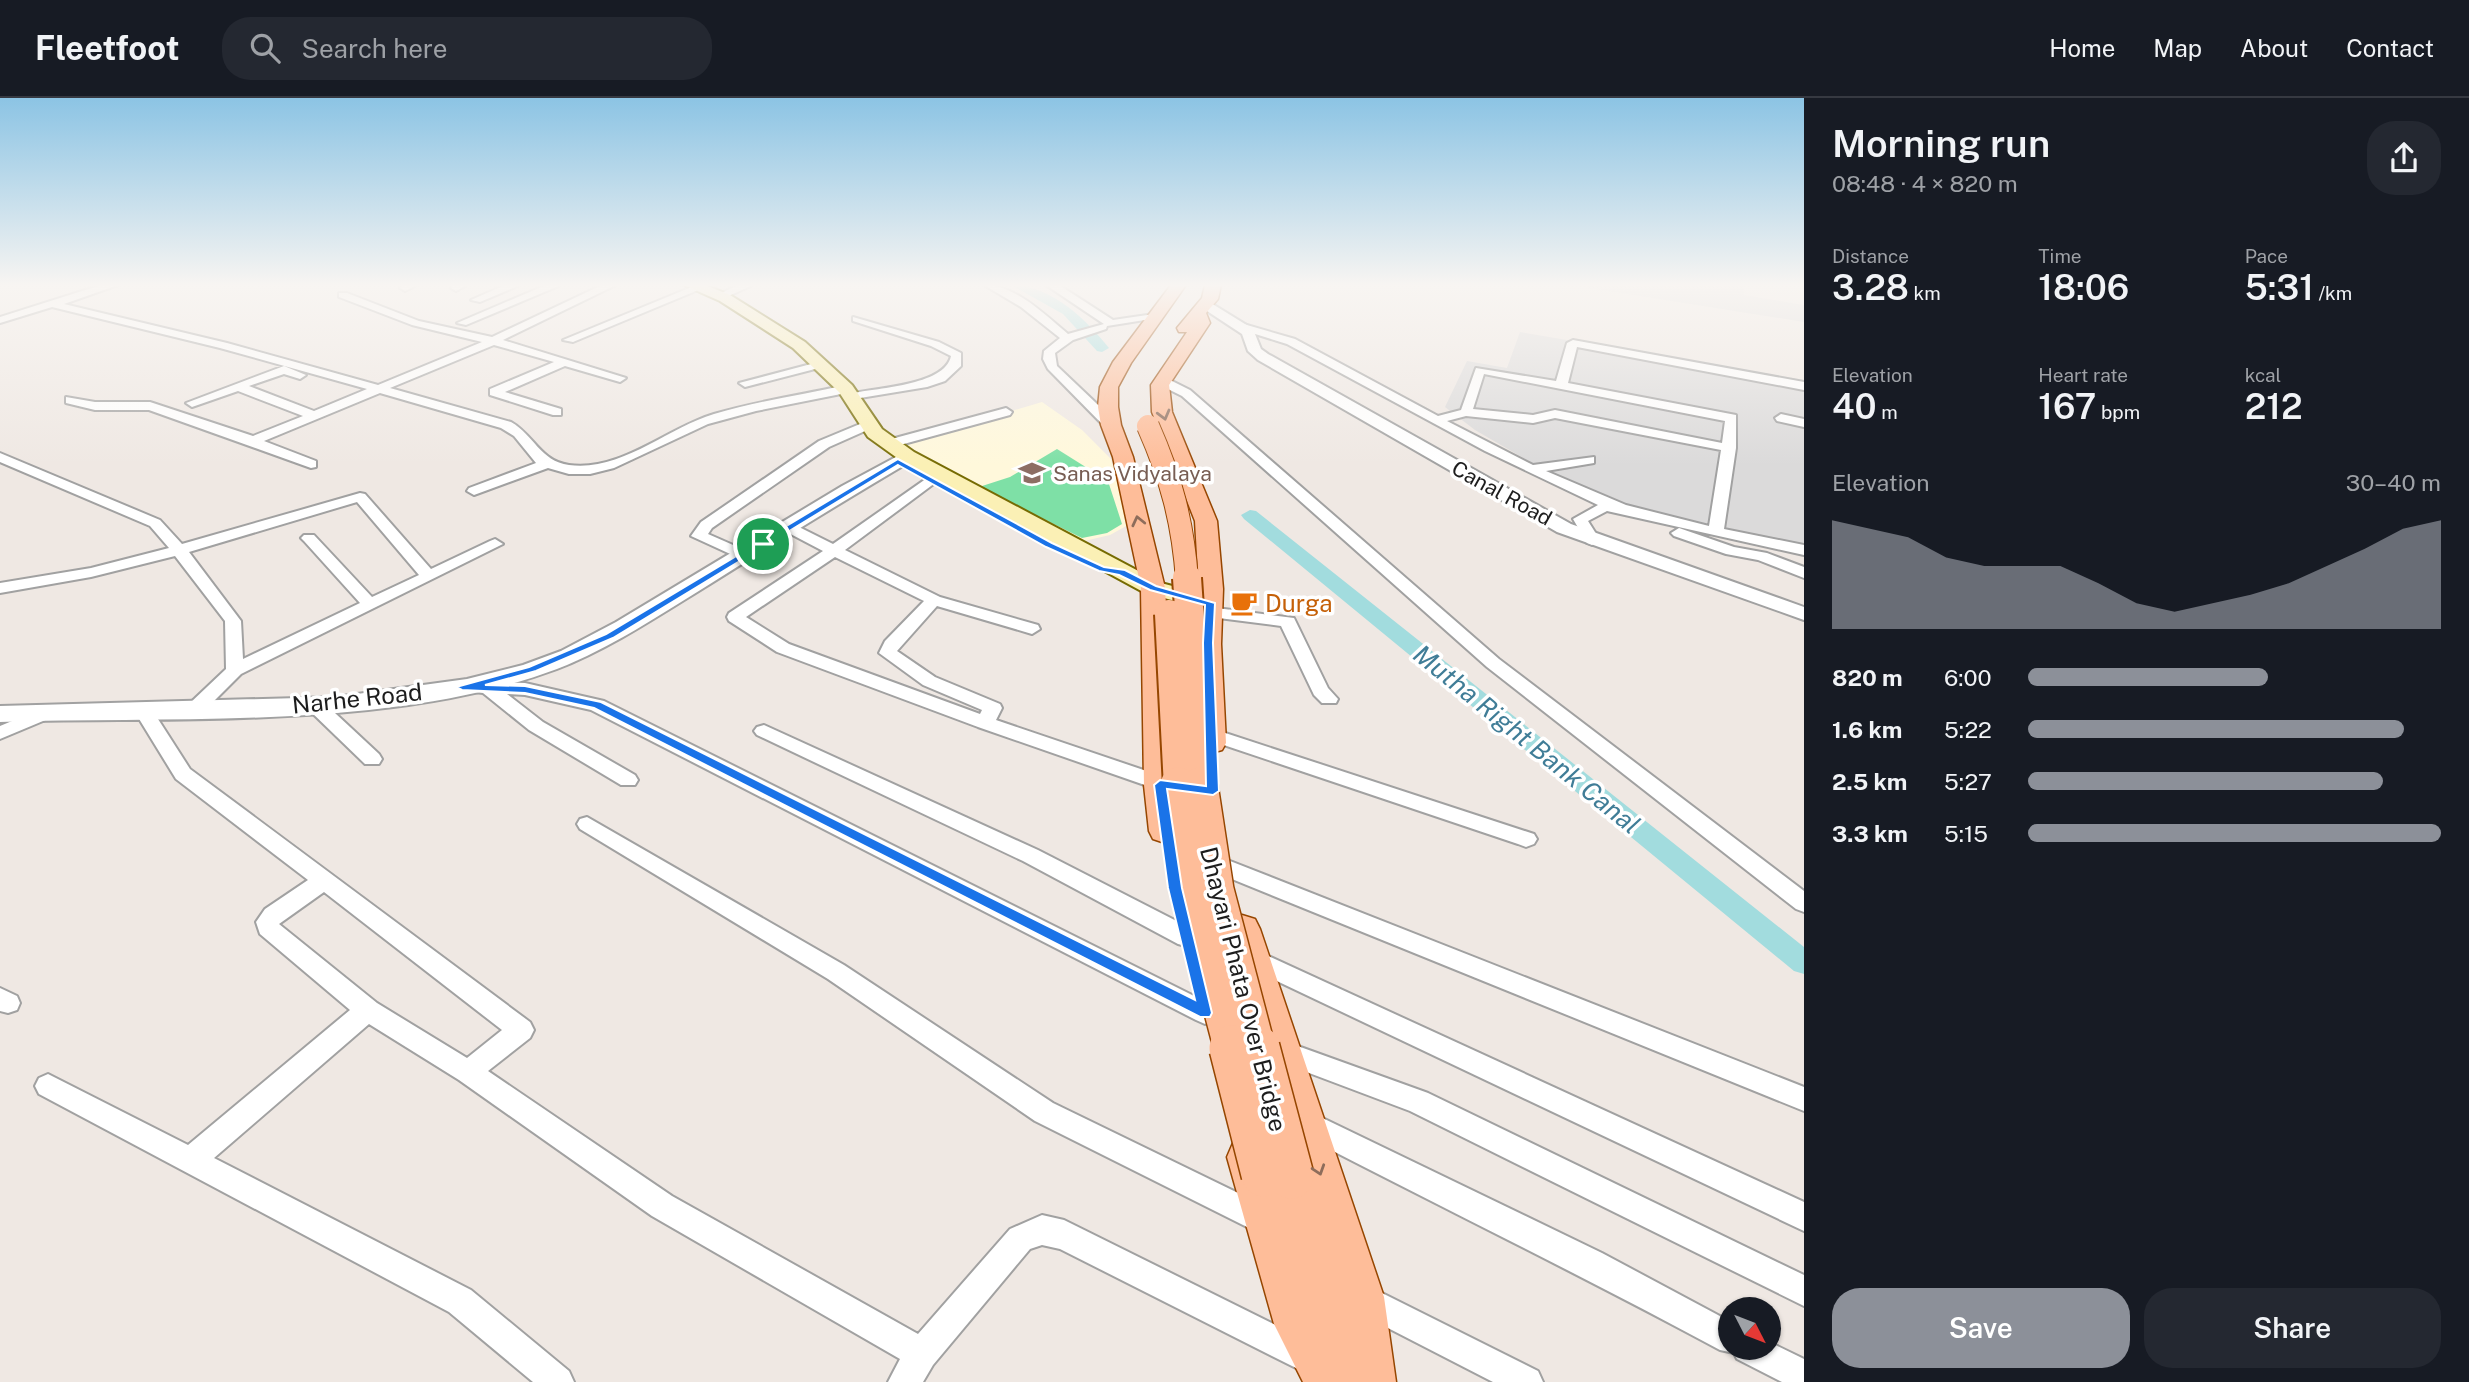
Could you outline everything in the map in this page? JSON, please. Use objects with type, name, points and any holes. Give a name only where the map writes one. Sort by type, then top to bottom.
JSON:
[{"type":"main road","points":[[788,345],[811,368],[844,392],[860,428],[898,454],[1109,562],[1137,580]]},
{"type":"main road","points":[[799,345],[844,392],[875,433],[930,480],[1049,545],[1102,569],[1210,607]]},
{"type":"main road","points":[[1135,345],[1109,387],[1135,417]]},
{"type":"main road","name":"Dhayari Phata Over Bridge","points":[[1153,345],[1128,383],[1125,406],[1128,419],[1135,417],[1168,472],[1185,547],[1200,782],[1216,890],[1278,1175],[1332,1375]]},
{"type":"main road","points":[[1173,345],[1150,374],[1123,457],[1160,785],[1175,888],[1205,1013],[1298,1324],[1332,1375]]},
{"type":"main road","points":[[1187,345],[1162,381],[1162,412],[1206,521],[1212,589],[1210,734],[1213,791],[1225,867],[1251,958],[1360,1297],[1370,1382]]},
{"type":"main road","name":"Dhayari Phata Over Bridge","points":[[1278,1175],[1370,1382]]},
{"type":"street","points":[[225,345],[514,428],[521,433],[534,455],[547,464],[578,470],[617,463],[645,453],[705,421],[844,392],[941,378],[955,366],[957,355],[937,345]]},
{"type":"street","points":[[253,441],[484,345]]},
{"type":"street","points":[[506,345],[620,378]]},
{"type":"street","points":[[1059,345],[1050,351],[1052,367],[1135,417]]},
{"type":"street","name":"Canal Road","points":[[1253,345],[1255,351],[1263,357],[1534,513],[1592,540],[1804,614]]},
{"type":"street","points":[[1299,345],[1438,420],[1609,505],[1804,550]]},
{"type":"street","points":[[1560,385],[1572,345]]},
{"type":"street","points":[[1583,345],[1804,386]]},
{"type":"street","points":[[556,412],[494,392],[564,362]]},
{"type":"street","points":[[744,383],[811,368]]},
{"type":"street","points":[[192,403],[284,370],[364,396]]},
{"type":"street","points":[[1466,412],[1480,370],[1732,418],[1716,531]]},
{"type":"street","points":[[1162,381],[1186,393],[1493,663],[1804,903]]},
{"type":"street","points":[[237,386],[316,416]]},
{"type":"street","points":[[70,400],[117,408],[150,405],[311,464]]},
{"type":"street","points":[[898,454],[1006,412]]},
{"type":"street","points":[[1438,420],[1466,412],[1533,419],[1555,414],[1729,448]]},
{"type":"street","points":[[1781,418],[1804,423]]},
{"type":"street","points":[[744,555],[699,536],[706,525],[824,444],[860,428]]},
{"type":"street","name":"Narhe Road","points":[[0,713],[314,704],[462,687],[533,669],[609,636],[744,555],[898,454]]},
{"type":"street","points":[[0,457],[155,523],[180,550],[233,621],[235,670]]},
{"type":"street","points":[[1533,469],[1589,460]]},
{"type":"street","points":[[474,491],[547,464]]},
{"type":"street","points":[[930,480],[836,549],[735,617],[783,648],[985,723],[1160,785],[1213,791]]},
{"type":"street","points":[[0,588],[29,585],[180,550],[360,497],[429,576]]},
{"type":"street","points":[[1592,540],[1580,519],[1609,505]]},
{"type":"street","points":[[1609,505],[1614,510],[1651,524],[1731,551],[1762,556],[1804,573]]},
{"type":"street","points":[[788,527],[934,600],[1032,629]]},
{"type":"street","points":[[309,538],[370,604]]},
{"type":"street","points":[[195,708],[235,670],[495,544]]},
{"type":"street","points":[[934,600],[891,645],[888,653],[929,681],[993,708],[985,723]]},
{"type":"street","points":[[1210,607],[1288,622],[1320,691],[1329,699]]},
{"type":"street","points":[[462,687],[525,690],[597,705],[1205,1013]]},
{"type":"street","points":[[488,688],[536,726],[628,780]]},
{"type":"street","points":[[314,704],[372,759]]},
{"type":"street","points":[[142,709],[183,774],[521,1030],[468,1072]]},
{"type":"street","points":[[0,733],[49,711]]},
{"type":"street","points":[[764,731],[1016,848],[1114,896],[1186,937]]},
{"type":"street","points":[[1210,734],[1526,839]]},
{"type":"street","points":[[587,824],[836,972],[1044,1112],[1267,1222]]},
{"type":"street","points":[[1225,867],[1804,1099]]},
{"type":"street","points":[[324,881],[273,915],[267,922],[268,928],[368,1010],[468,1072],[662,1206],[922,1354]]},
{"type":"street","points":[[1251,958],[1804,1217]]},
{"type":"street","points":[[190,1161],[368,1010]]},
{"type":"street","points":[[1281,1051],[1419,1102],[1804,1291]]},
{"type":"street","points":[[48,1086],[460,1301],[558,1382]]},
{"type":"street","points":[[1304,1122],[1591,1264],[1718,1332]]},
{"type":"street","points":[[904,1382],[922,1354],[1020,1239],[1042,1230],[1064,1235],[1332,1375]]},
{"type":"street","points":[[1360,1297],[1527,1382]]},
{"type":"street","points":[[1772,1360],[1804,1376]]},
{"type":"shaded area","points":[[1515,345],[1596,345],[1804,380],[1804,550],[1622,507],[1577,489],[1475,430],[1445,407],[1467,361],[1507,368]]},
{"type":"shaded area","name":"Sanas Vidyalaya","points":[[1042,402],[1082,430],[1111,459],[1128,525],[1110,535],[1080,542],[973,488],[903,443]]},
{"type":"green space","points":[[1057,449],[1108,481],[1122,524],[1107,533],[1082,538],[979,487],[1010,477]]},
{"type":"waterway","name":"Mutha Right Bank Canal","points":[[1099,345],[1102,348]]},
{"type":"waterway","name":"Mutha Right Bank Canal","points":[[1250,515],[1804,963]]},
{"type":"place","name":"Sanas Vidyalaya","points":[[1032,473]]},
{"type":"place","name":"Durga","points":[[1244,603]]},
{"type":"route","points":[[898,461],[1049,545],[1102,569],[1121,572],[1153,588],[1210,603],[1208,643],[1213,791],[1160,785],[1175,888],[1205,1013],[597,705],[525,690],[462,687],[533,669],[609,636],[763,544],[898,461]]}]
